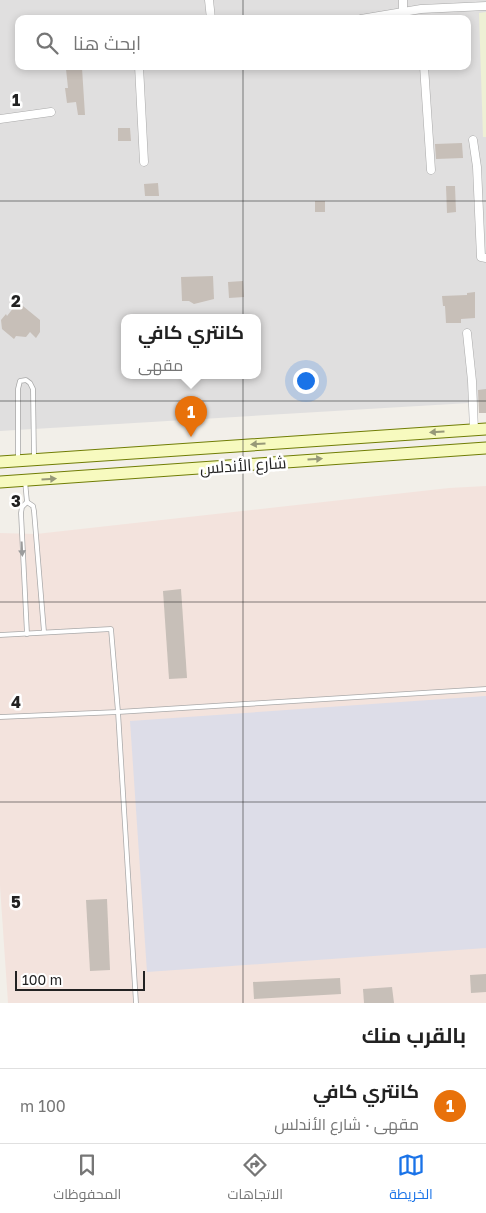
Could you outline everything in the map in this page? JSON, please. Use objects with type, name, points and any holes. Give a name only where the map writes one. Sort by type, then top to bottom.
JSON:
[{"type":"main road","name":"شارع الأندلس","points":[[0,462],[486,429]]},
{"type":"main road","name":"شارع الأندلس","points":[[0,482],[486,448]]},
{"type":"main road","points":[[25,460],[25,480]]},
{"type":"street","points":[[209,0],[211,15]]},
{"type":"street","points":[[403,0],[403,12]]},
{"type":"street","points":[[385,15],[421,9],[486,6]]},
{"type":"street","points":[[421,9],[421,15]]},
{"type":"street","points":[[139,70],[144,162]]},
{"type":"street","points":[[424,70],[431,170]]},
{"type":"street","points":[[0,119],[51,112]]},
{"type":"street","points":[[473,140],[477,167],[481,257],[486,258]]},
{"type":"street","points":[[477,167],[486,166]]},
{"type":"street","points":[[467,332],[474,430]]},
{"type":"lane","points":[[26,380],[33,389],[25,460],[18,388],[20,382],[26,380]]},
{"type":"lane","points":[[25,480],[27,502]]},
{"type":"lane","points":[[27,502],[33,506],[34,512],[44,632]]},
{"type":"lane","points":[[26,634],[21,513],[22,507],[27,502]]},
{"type":"lane","points":[[0,635],[111,629],[136,1003]]},
{"type":"lane","points":[[0,717],[118,712],[486,689]]},
{"type":"shaded area","points":[[0,0],[486,0],[486,402],[0,431]]},
{"type":"shaded area","points":[[486,486],[486,1003],[8,1003],[0,886],[0,533],[36,534],[449,488]]},
{"type":"shaded area","points":[[486,696],[486,948],[147,972],[130,721]]},
{"type":"green space","points":[[486,12],[486,137],[483,137],[479,13]]},
{"type":"building","points":[[66,70],[82,70],[85,115],[78,115],[76,102],[67,103],[65,88],[68,88]]},
{"type":"building","points":[[118,128],[130,128],[131,141],[118,141]]},
{"type":"building","points":[[462,143],[463,158],[436,159],[435,144]]},
{"type":"building","points":[[158,183],[159,196],[145,196],[144,184]]},
{"type":"building","points":[[446,186],[455,186],[456,212],[447,213]]},
{"type":"building","points":[[315,201],[325,201],[325,212],[315,212]]},
{"type":"building","points":[[213,276],[214,299],[194,304],[189,301],[182,301],[181,277]]},
{"type":"building","points":[[243,281],[244,297],[229,298],[228,282]]},
{"type":"building","points":[[475,292],[475,318],[461,319],[461,323],[446,323],[445,306],[443,306],[442,296],[467,295],[467,293]]},
{"type":"building","points":[[18,302],[40,320],[40,332],[36,338],[30,332],[26,337],[16,336],[14,339],[2,329],[1,320],[6,314],[7,316]]},
{"type":"building","points":[[486,389],[486,413],[479,413],[478,390]]},
{"type":"building","points":[[181,589],[187,678],[169,679],[163,591]]},
{"type":"building","points":[[107,899],[110,970],[90,971],[86,900]]},
{"type":"building","points":[[486,974],[486,992],[471,993],[470,975]]},
{"type":"building","points":[[340,978],[341,994],[254,999],[253,982]]},
{"type":"building","points":[[392,987],[394,1003],[364,1003],[363,989]]},
{"type":"place","name":"كانتري كافي","points":[[191,437]]}]
